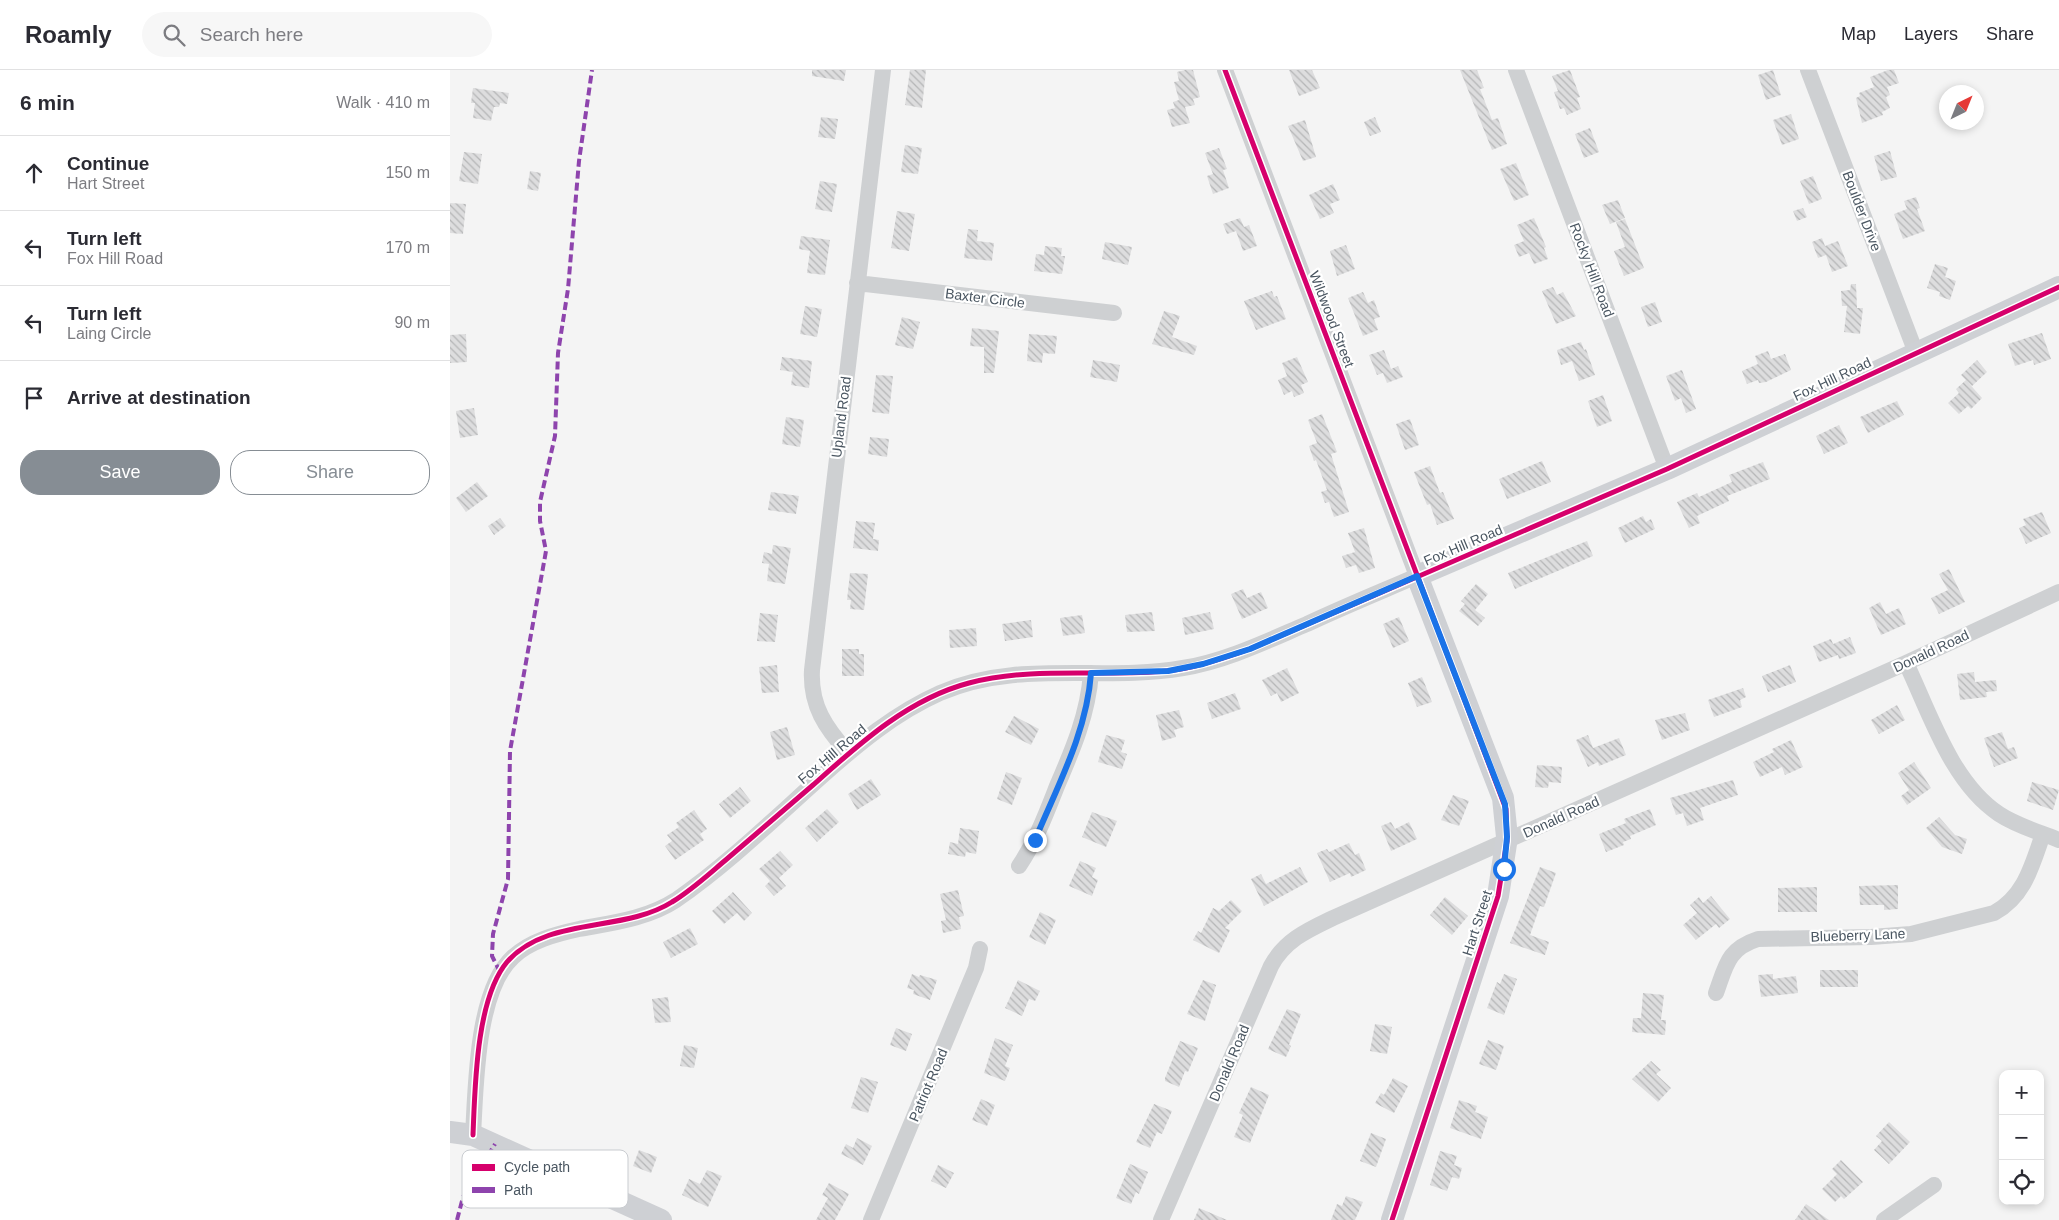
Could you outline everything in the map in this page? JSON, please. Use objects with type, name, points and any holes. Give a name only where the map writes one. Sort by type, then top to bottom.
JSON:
[{"type":"street","name":"Upland Road","points":[[848,753],[822,719],[813,698],[811,681],[882,70]]},
{"type":"street","name":"Wildwood Street","points":[[1225,70],[1417,576]]},
{"type":"street","name":"Rocky Hill Road","points":[[1516,70],[1667,469]]},
{"type":"street","name":"Boulder Drive","points":[[1808,70],[1916,353]]},
{"type":"street","name":"Baxter Circle","points":[[857,283],[1114,313]]},
{"type":"street","name":"Fox Hill Road","points":[[473,1135],[482,1029],[488,1003],[497,978],[512,957],[525,948],[550,936],[629,920],[672,902],[712,872],[848,753],[908,709],[956,687],[1010,675],[1168,671],[1203,664],[1250,649],[1667,469],[2059,287]]},
{"type":"street","name":"Hart Street","points":[[1392,1220],[1498,896],[1507,841],[1506,810],[1503,798],[1417,576]]},
{"type":"street","name":"Donald Road","points":[[1161,1220],[1271,966],[1283,948],[1306,931],[1906,663],[2059,592]]},
{"type":"street","points":[[1906,663],[1953,762],[1973,791],[2000,815],[2059,840]]},
{"type":"street","points":[[1019,866],[1034,842],[1075,743],[1088,703],[1091,673]]},
{"type":"street","name":"Blueberry Lane","points":[[1716,993],[1730,956],[1740,946],[1758,939],[1871,937],[1911,934],[1994,913],[2006,905],[2020,891],[2043,834]]},
{"type":"street","name":"Patriot Road","points":[[872,1220],[976,968],[980,949]]},
{"type":"street","points":[[450,1132],[473,1135],[506,1150]]},
{"type":"street","points":[[1884,1220],[1934,1185]]},
{"type":"street","points":[[628,1205],[661,1220]]},
{"type":"building","points":[[812,70],[846,70],[844,81],[812,76]]},
{"type":"building","points":[[910,70],[926,70],[922,108],[905,105]]},
{"type":"building","points":[[1193,70],[1200,97],[1193,99],[1195,105],[1185,107],[1190,123],[1172,127],[1167,110],[1175,108],[1173,102],[1179,100],[1174,82],[1179,81],[1177,72]]},
{"type":"building","points":[[1289,70],[1312,70],[1320,88],[1299,96]]},
{"type":"building","points":[[1460,70],[1477,70],[1484,88],[1480,89],[1492,120],[1498,118],[1507,144],[1492,150]]},
{"type":"building","points":[[1570,70],[1580,97],[1577,98],[1581,109],[1567,115],[1564,108],[1560,109],[1554,92],[1558,91],[1552,76]]},
{"type":"building","points":[[1773,70],[1781,95],[1766,100],[1758,75]]},
{"type":"building","points":[[1888,70],[1894,70],[1899,83],[1887,87],[1890,95],[1886,97],[1890,108],[1882,112],[1883,115],[1862,123],[1856,98],[1860,96],[1859,93],[1874,87],[1870,77]]},
{"type":"building","points":[[473,88],[509,93],[507,104],[500,103],[499,107],[494,107],[491,121],[473,118],[475,103],[471,103]]},
{"type":"building","points":[[1791,114],[1799,139],[1782,145],[1773,120]]},
{"type":"building","points":[[821,117],[838,119],[835,139],[818,137]]},
{"type":"building","points":[[1375,117],[1381,132],[1370,136],[1364,122]]},
{"type":"building","points":[[1305,120],[1316,157],[1303,161],[1288,126]]},
{"type":"building","points":[[1590,128],[1599,152],[1584,158],[1575,134]]},
{"type":"building","points":[[905,145],[922,148],[918,174],[901,172]]},
{"type":"building","points":[[1219,148],[1227,169],[1223,170],[1229,188],[1213,194],[1207,176],[1213,174],[1205,153]]},
{"type":"building","points":[[1890,151],[1897,177],[1881,181],[1874,156]]},
{"type":"building","points":[[464,152],[482,154],[478,184],[459,181]]},
{"type":"building","points":[[1516,163],[1529,195],[1514,201],[1500,169]]},
{"type":"building","points":[[530,171],[541,173],[538,191],[527,189]]},
{"type":"building","points":[[1813,176],[1822,199],[1809,204],[1800,181]]},
{"type":"building","points":[[820,181],[837,184],[832,212],[815,209]]},
{"type":"building","points":[[1333,184],[1340,200],[1330,204],[1334,213],[1320,219],[1309,195]]},
{"type":"building","points":[[1916,197],[1920,208],[1917,209],[1925,231],[1903,239],[1894,214],[1907,209],[1904,201]]},
{"type":"building","points":[[1618,200],[1625,218],[1610,224],[1602,205]]},
{"type":"building","points":[[450,203],[466,204],[463,234],[450,233]]},
{"type":"building","points":[[1803,208],[1807,217],[1797,221],[1793,211]]},
{"type":"building","points":[[897,211],[915,214],[909,251],[891,248]]},
{"type":"building","points":[[1240,218],[1244,227],[1249,225],[1257,246],[1243,251],[1236,231],[1227,234],[1223,224]]},
{"type":"building","points":[[1534,218],[1546,247],[1544,248],[1548,259],[1534,264],[1529,253],[1519,257],[1514,245],[1524,241],[1517,225]]},
{"type":"building","points":[[1625,219],[1644,268],[1624,276],[1614,251],[1625,247],[1616,222]]},
{"type":"building","points":[[968,229],[978,230],[977,241],[994,243],[992,261],[964,258]]},
{"type":"building","points":[[801,236],[830,240],[825,275],[807,273],[810,251],[799,249]]},
{"type":"building","points":[[1822,238],[1825,246],[1838,241],[1848,266],[1832,272],[1826,255],[1818,258],[1812,242]]},
{"type":"building","points":[[1105,242],[1132,247],[1128,265],[1102,259]]},
{"type":"building","points":[[1346,245],[1355,269],[1337,276],[1330,251]]},
{"type":"building","points":[[1045,246],[1062,248],[1061,256],[1065,256],[1062,274],[1034,271],[1036,254],[1044,255]]},
{"type":"building","points":[[1935,264],[1948,268],[1945,277],[1956,281],[1950,300],[1939,296],[1940,292],[1927,288]]},
{"type":"building","points":[[1851,284],[1856,284],[1857,308],[1863,308],[1860,334],[1844,332],[1847,306],[1842,306],[1841,291],[1850,290]]},
{"type":"building","points":[[1553,287],[1557,295],[1563,292],[1576,316],[1556,324],[1542,291]]},
{"type":"building","points":[[1272,291],[1274,297],[1277,296],[1286,319],[1256,330],[1244,301]]},
{"type":"building","points":[[1363,292],[1368,303],[1374,300],[1380,317],[1374,319],[1378,330],[1363,336],[1348,298]]},
{"type":"building","points":[[1655,302],[1662,322],[1648,327],[1641,307]]},
{"type":"building","points":[[805,306],[822,309],[817,337],[800,334]]},
{"type":"building","points":[[1164,311],[1180,316],[1172,337],[1197,346],[1194,355],[1152,344]]},
{"type":"building","points":[[902,317],[920,322],[913,349],[895,345]]},
{"type":"building","points":[[972,328],[999,331],[994,373],[984,373],[984,347],[970,346]]},
{"type":"building","points":[[2042,333],[2051,359],[2034,365],[2033,360],[2015,366],[2008,344]]},
{"type":"building","points":[[466,334],[467,362],[450,363],[450,335]]},
{"type":"building","points":[[1029,334],[1057,336],[1055,354],[1043,353],[1042,363],[1027,361]]},
{"type":"building","points":[[1581,342],[1584,350],[1586,349],[1595,375],[1579,381],[1572,361],[1561,365],[1557,350]]},
{"type":"building","points":[[1384,350],[1391,369],[1398,366],[1403,377],[1387,383],[1383,373],[1377,375],[1369,355]]},
{"type":"building","points":[[1768,351],[1771,359],[1785,354],[1791,370],[1766,382],[1759,383],[1758,380],[1747,384],[1742,371],[1758,364],[1755,356]]},
{"type":"building","points":[[782,357],[812,361],[809,388],[791,385],[793,372],[780,370]]},
{"type":"building","points":[[1297,357],[1308,382],[1301,385],[1304,393],[1294,397],[1292,391],[1284,395],[1278,380],[1287,376],[1282,363]]},
{"type":"building","points":[[1093,360],[1120,365],[1117,382],[1090,377]]},
{"type":"building","points":[[1977,360],[1987,372],[1972,386],[1961,375]]},
{"type":"building","points":[[1682,370],[1696,409],[1686,413],[1681,398],[1675,401],[1666,376]]},
{"type":"building","points":[[876,375],[893,376],[889,414],[872,412]]},
{"type":"building","points":[[1966,380],[1982,398],[1971,409],[1968,406],[1959,414],[1948,403],[1959,393],[1956,389]]},
{"type":"building","points":[[1603,395],[1612,421],[1597,427],[1588,401]]},
{"type":"building","points":[[1897,401],[1904,415],[1868,433],[1860,417]]},
{"type":"building","points":[[474,408],[478,435],[460,438],[456,411]]},
{"type":"building","points":[[1322,414],[1337,452],[1331,454],[1349,512],[1334,517],[1329,502],[1325,503],[1321,492],[1327,490],[1309,446],[1317,443],[1308,420]]},
{"type":"building","points":[[786,417],[804,420],[800,447],[782,444]]},
{"type":"building","points":[[1410,419],[1419,445],[1405,450],[1396,424]]},
{"type":"building","points":[[1839,425],[1848,443],[1824,454],[1816,436]]},
{"type":"building","points":[[870,437],[889,439],[887,457],[868,454]]},
{"type":"building","points":[[1542,461],[1551,482],[1507,499],[1499,479]]},
{"type":"building","points":[[1763,462],[1770,479],[1727,496],[1729,501],[1697,516],[1700,523],[1689,528],[1677,502],[1697,493],[1699,497],[1732,482],[1729,475]]},
{"type":"building","points":[[1430,466],[1440,493],[1443,492],[1454,519],[1437,525],[1430,504],[1427,505],[1414,472]]},
{"type":"building","points":[[477,482],[488,496],[466,512],[456,498]]},
{"type":"building","points":[[771,492],[799,496],[796,514],[768,510]]},
{"type":"building","points":[[2042,512],[2051,533],[2026,544],[2019,528],[2026,525],[2023,519]]},
{"type":"building","points":[[1643,516],[1646,522],[1651,519],[1655,529],[1625,543],[1618,528]]},
{"type":"building","points":[[500,518],[506,526],[494,535],[488,526]]},
{"type":"building","points":[[856,521],[875,523],[873,539],[879,540],[878,551],[853,548]]},
{"type":"building","points":[[1364,528],[1375,568],[1359,573],[1356,565],[1346,568],[1342,556],[1355,552],[1348,533]]},
{"type":"building","points":[[1587,541],[1593,556],[1515,589],[1508,573]]},
{"type":"building","points":[[773,545],[791,548],[785,584],[767,581],[769,564],[762,563],[764,552],[772,554]]},
{"type":"building","points":[[1949,569],[1965,602],[1939,614],[1931,598],[1948,590],[1939,574]]},
{"type":"building","points":[[850,573],[868,574],[864,610],[850,609],[851,600],[847,600]]},
{"type":"building","points":[[1476,584],[1488,594],[1475,610],[1485,618],[1478,626],[1459,611],[1465,604],[1461,601]]},
{"type":"building","points":[[1243,589],[1247,598],[1261,592],[1268,608],[1242,619],[1231,594]]},
{"type":"building","points":[[1880,602],[1886,614],[1899,608],[1906,624],[1881,635],[1869,608]]},
{"type":"building","points":[[1152,612],[1155,631],[1127,632],[1125,615]]},
{"type":"building","points":[[1210,612],[1214,629],[1185,635],[1182,618]]},
{"type":"building","points":[[760,613],[778,615],[775,642],[757,641]]},
{"type":"building","points":[[1082,615],[1085,633],[1063,636],[1060,618]]},
{"type":"building","points":[[1399,617],[1409,641],[1393,648],[1383,624]]},
{"type":"building","points":[[1031,620],[1033,637],[1005,641],[1002,624]]},
{"type":"building","points":[[976,628],[977,646],[950,648],[949,630]]},
{"type":"building","points":[[1850,637],[1856,653],[1839,659],[1838,655],[1819,662],[1813,646],[1831,639],[1833,644]]},
{"type":"building","points":[[842,649],[859,649],[859,654],[864,654],[864,676],[842,676]]},
{"type":"building","points":[[777,665],[779,692],[762,693],[759,667]]},
{"type":"building","points":[[1790,665],[1796,682],[1768,692],[1762,676]]},
{"type":"building","points":[[1287,668],[1299,693],[1281,702],[1277,693],[1271,696],[1262,680]]},
{"type":"building","points":[[1974,672],[1975,682],[1996,680],[1997,691],[1986,692],[1987,697],[1960,700],[1957,674]]},
{"type":"building","points":[[1422,677],[1432,702],[1417,707],[1408,683]]},
{"type":"building","points":[[1743,688],[1746,697],[1740,700],[1742,707],[1714,717],[1708,700]]},
{"type":"building","points":[[1235,693],[1241,709],[1212,719],[1207,703]]},
{"type":"building","points":[[1897,705],[1905,720],[1879,734],[1871,720]]},
{"type":"building","points":[[1179,710],[1184,727],[1174,730],[1176,737],[1162,741],[1156,715]]},
{"type":"building","points":[[1685,713],[1690,730],[1662,740],[1655,720]]},
{"type":"building","points":[[1014,716],[1039,729],[1031,745],[1005,732]]},
{"type":"building","points":[[787,727],[795,755],[777,760],[770,732]]},
{"type":"building","points":[[2002,732],[2008,749],[2014,747],[2018,758],[1994,767],[1984,738]]},
{"type":"building","points":[[1106,735],[1125,740],[1121,752],[1127,754],[1122,769],[1098,762]]},
{"type":"building","points":[[1588,735],[1593,748],[1619,738],[1626,755],[1599,766],[1598,762],[1588,767],[1576,740]]},
{"type":"building","points":[[1791,740],[1803,767],[1785,775],[1782,767],[1760,777],[1753,762],[1774,752],[1772,749]]},
{"type":"building","points":[[1914,762],[1931,788],[1907,805],[1901,796],[1909,790],[1898,773]]},
{"type":"building","points":[[1537,765],[1562,767],[1561,783],[1549,782],[1548,788],[1535,787]]},
{"type":"building","points":[[1006,772],[1022,778],[1012,805],[997,799]]},
{"type":"building","points":[[871,779],[881,795],[857,810],[848,794]]},
{"type":"building","points":[[1733,780],[1738,795],[1700,808],[1704,820],[1687,826],[1683,813],[1676,815],[1670,798]]},
{"type":"building","points":[[2032,782],[2059,790],[2053,810],[2027,801]]},
{"type":"building","points":[[740,787],[751,801],[730,818],[719,804]]},
{"type":"building","points":[[1453,795],[1469,801],[1459,826],[1441,820]]},
{"type":"building","points":[[827,809],[839,822],[817,842],[805,828]]},
{"type":"building","points":[[1650,809],[1656,825],[1630,836],[1631,839],[1623,842],[1624,845],[1606,852],[1599,834],[1626,823],[1624,819]]},
{"type":"building","points":[[694,810],[707,829],[700,834],[704,840],[675,860],[665,846],[672,841],[667,835],[679,827],[676,823]]},
{"type":"building","points":[[1092,812],[1117,821],[1106,847],[1082,837]]},
{"type":"building","points":[[1939,817],[1955,835],[1967,839],[1962,854],[1942,847],[1926,828]]},
{"type":"building","points":[[1391,822],[1395,829],[1409,822],[1417,839],[1391,851],[1381,826]]},
{"type":"building","points":[[960,828],[979,831],[976,854],[966,852],[965,857],[948,854],[950,842],[958,844]]},
{"type":"building","points":[[1349,843],[1355,855],[1359,853],[1366,870],[1351,877],[1350,873],[1330,882],[1317,853],[1327,849],[1329,852]]},
{"type":"building","points":[[780,851],[793,865],[779,878],[786,886],[774,896],[765,886],[770,881],[759,869]]},
{"type":"building","points":[[1080,861],[1096,868],[1092,877],[1098,880],[1092,896],[1069,886]]},
{"type":"building","points":[[1300,867],[1308,882],[1264,906],[1251,879],[1261,874],[1266,884]]},
{"type":"building","points":[[1540,867],[1556,873],[1544,907],[1540,906],[1530,935],[1549,942],[1545,955],[1510,943]]},
{"type":"building","points":[[1898,885],[1898,909],[1884,910],[1884,905],[1860,905],[1859,886]]},
{"type":"building","points":[[1817,887],[1817,912],[1778,912],[1778,888]]},
{"type":"building","points":[[958,890],[964,916],[959,917],[961,929],[943,933],[941,921],[946,920],[940,894]]},
{"type":"building","points":[[733,892],[752,913],[744,921],[737,913],[724,924],[712,911]]},
{"type":"building","points":[[1711,896],[1730,919],[1719,928],[1716,924],[1696,940],[1683,925],[1697,913],[1690,905],[1699,897],[1703,903]]},
{"type":"building","points":[[1445,897],[1468,916],[1452,935],[1430,915]]},
{"type":"building","points":[[1231,900],[1242,911],[1225,928],[1230,930],[1219,953],[1193,940],[1198,931],[1201,933],[1213,908],[1219,911]]},
{"type":"building","points":[[1040,912],[1056,920],[1045,945],[1029,937]]},
{"type":"building","points":[[690,928],[698,944],[671,958],[663,942]]},
{"type":"building","points":[[1820,970],[1858,970],[1858,987],[1820,987]]},
{"type":"building","points":[[912,974],[937,980],[930,1000],[913,994],[914,990],[907,988]]},
{"type":"building","points":[[1504,974],[1517,979],[1504,1015],[1487,1008],[1497,982],[1500,984]]},
{"type":"building","points":[[1773,974],[1773,979],[1796,976],[1798,993],[1761,997],[1758,975]]},
{"type":"building","points":[[1018,980],[1040,991],[1035,1001],[1029,999],[1022,1016],[1005,1008]]},
{"type":"building","points":[[1203,980],[1216,985],[1205,1021],[1187,1014]]},
{"type":"building","points":[[1643,993],[1664,995],[1661,1020],[1666,1020],[1665,1035],[1632,1032],[1633,1018],[1641,1018]]},
{"type":"building","points":[[668,997],[671,1022],[655,1023],[652,999]]},
{"type":"building","points":[[1287,1009],[1301,1014],[1286,1057],[1268,1049]]},
{"type":"building","points":[[1375,1024],[1392,1027],[1387,1054],[1370,1051]]},
{"type":"building","points":[[896,1028],[912,1034],[906,1051],[890,1045]]},
{"type":"building","points":[[995,1038],[1013,1045],[1005,1066],[1010,1068],[1005,1081],[984,1073]]},
{"type":"building","points":[[1488,1040],[1504,1046],[1496,1070],[1479,1064]]},
{"type":"building","points":[[1180,1041],[1198,1048],[1188,1072],[1185,1071],[1179,1087],[1165,1081],[1165,1078]]},
{"type":"building","points":[[684,1045],[698,1048],[694,1068],[680,1066]]},
{"type":"building","points":[[1651,1061],[1661,1070],[1656,1074],[1671,1088],[1658,1102],[1632,1079]]},
{"type":"building","points":[[861,1077],[878,1082],[868,1113],[851,1108]]},
{"type":"building","points":[[1393,1078],[1408,1086],[1394,1113],[1375,1103],[1381,1093],[1384,1095]]},
{"type":"building","points":[[1251,1087],[1269,1095],[1250,1143],[1234,1137],[1243,1115],[1239,1113]]},
{"type":"building","points":[[981,1099],[995,1105],[987,1126],[972,1120]]},
{"type":"building","points":[[1459,1100],[1477,1106],[1475,1112],[1488,1117],[1481,1139],[1450,1128]]},
{"type":"building","points":[[1154,1104],[1172,1111],[1162,1134],[1157,1132],[1150,1148],[1136,1142]]},
{"type":"building","points":[[1889,1122],[1910,1142],[1889,1164],[1874,1150],[1882,1141],[1876,1136]]},
{"type":"building","points":[[1371,1133],[1386,1139],[1376,1167],[1360,1161]]},
{"type":"building","points":[[857,1138],[872,1146],[863,1165],[841,1154],[846,1144],[853,1148]]},
{"type":"building","points":[[639,1150],[657,1157],[651,1173],[633,1166]]},
{"type":"building","points":[[1440,1151],[1457,1156],[1454,1165],[1462,1168],[1459,1179],[1452,1177],[1447,1191],[1430,1185]]},
{"type":"building","points":[[1841,1160],[1863,1182],[1844,1199],[1841,1196],[1835,1202],[1822,1189],[1837,1174],[1832,1169]]},
{"type":"building","points":[[1130,1164],[1148,1172],[1139,1194],[1136,1192],[1131,1204],[1116,1198]]},
{"type":"building","points":[[938,1165],[954,1173],[946,1188],[931,1181]]},
{"type":"building","points":[[707,1170],[722,1176],[708,1207],[682,1195],[689,1179],[700,1184]]},
{"type":"building","points":[[829,1183],[849,1194],[835,1220],[816,1220],[828,1198],[822,1195]]},
{"type":"building","points":[[1346,1196],[1363,1202],[1355,1220],[1331,1220],[1337,1204],[1342,1206]]},
{"type":"building","points":[[1806,1204],[1829,1220],[1795,1220]]},
{"type":"building","points":[[1199,1208],[1227,1220],[1194,1220]]},
{"type":"marked path","points":[[500,972],[492,956],[493,934],[508,879],[510,751],[546,551],[540,521],[540,502],[555,436],[558,353],[568,289],[579,161],[592,70]]},
{"type":"marked path","points":[[491,1150],[495,1144]]},
{"type":"marked path","points":[[457,1220],[462,1201]]},
{"type":"cycle path","points":[[1225,70],[1506,809],[1507,841],[1498,896],[1392,1220]]},
{"type":"cycle path","points":[[473,1135],[476,1069],[483,1020],[497,978],[507,962],[524,947],[543,938],[564,931],[631,918],[652,912],[672,902],[708,875],[866,739],[905,711],[925,700],[947,690],[993,678],[1043,673],[1142,673],[1178,670],[1250,649],[1667,469],[2059,287]]},
{"type":"route","points":[[1035,840],[1080,730],[1090,693],[1091,673],[1168,671],[1203,664],[1250,649],[1417,576],[1505,804],[1507,837],[1504,869]]}]
